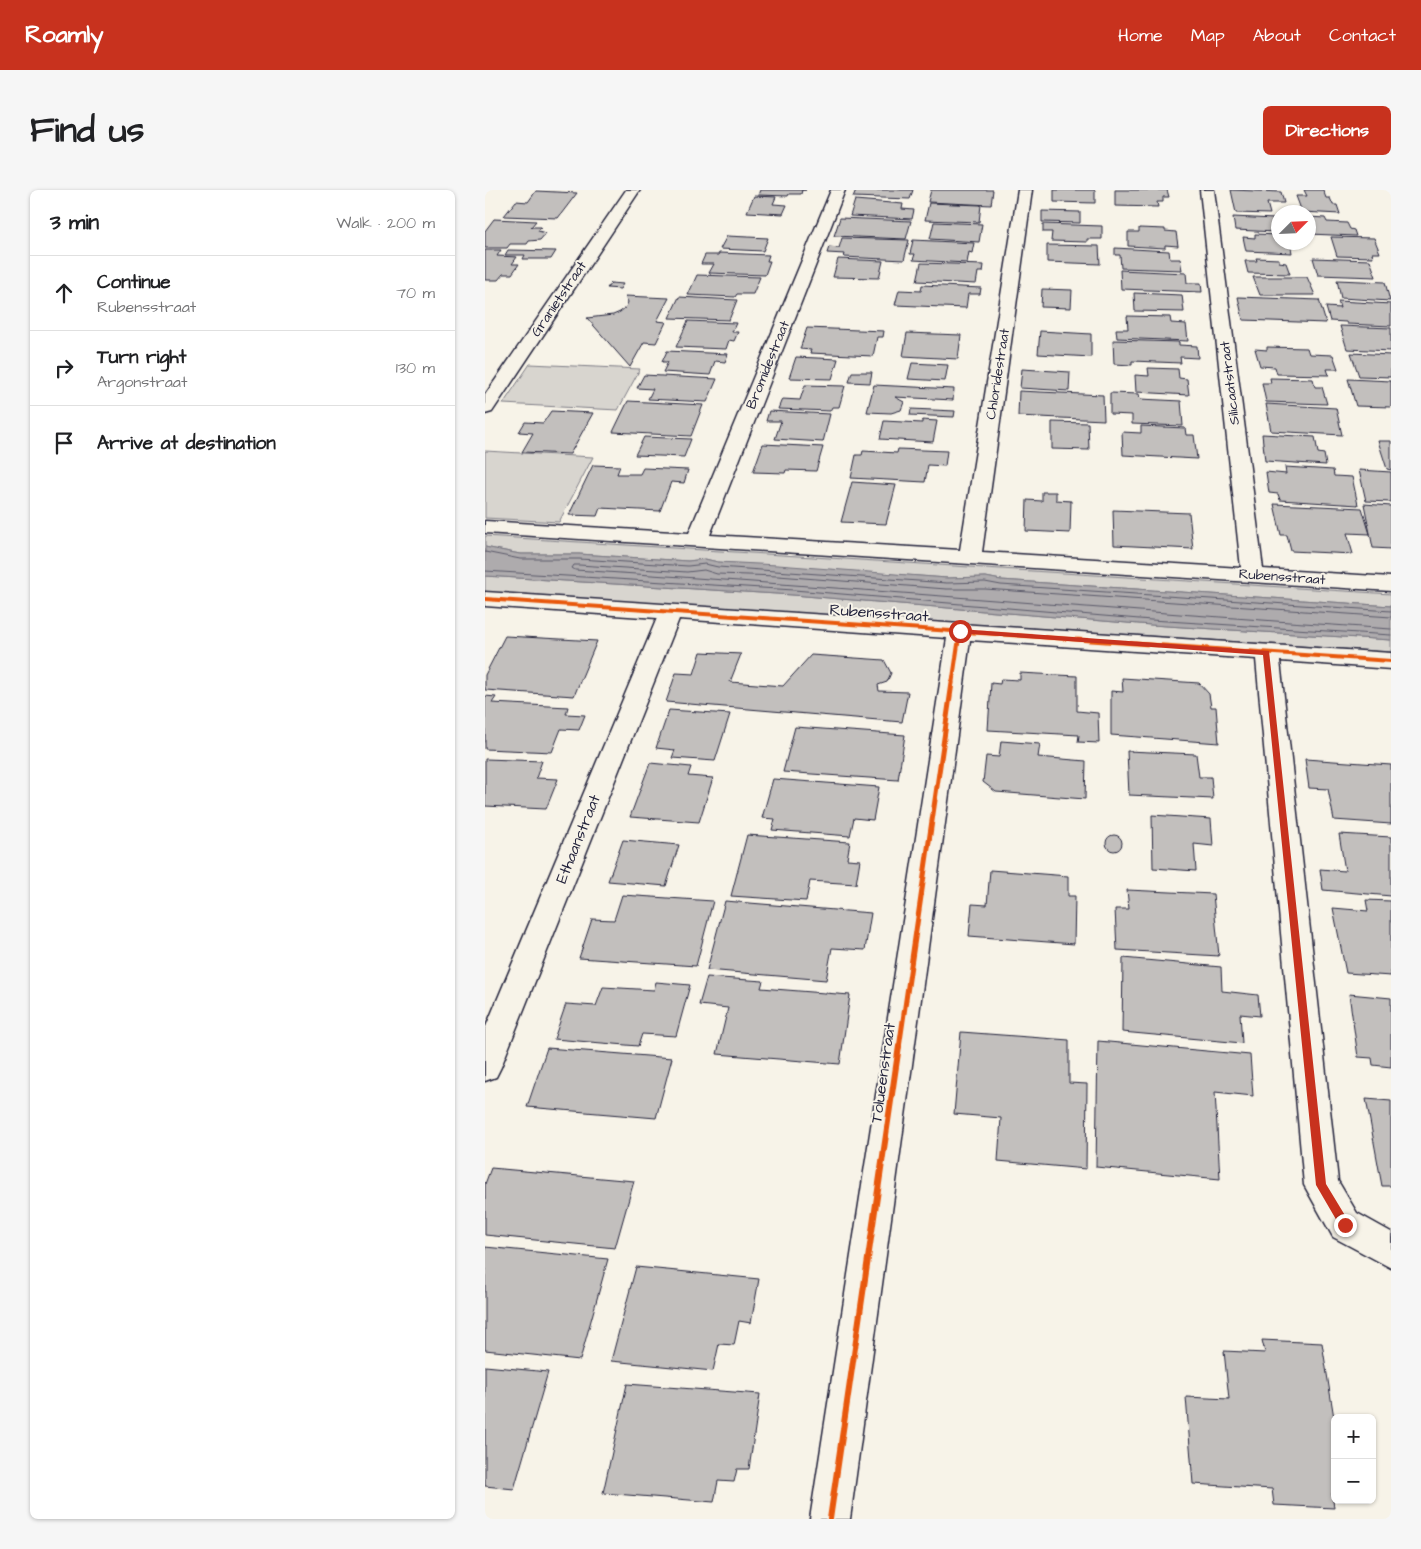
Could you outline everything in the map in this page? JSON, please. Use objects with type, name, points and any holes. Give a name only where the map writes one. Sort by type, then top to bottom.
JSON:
[{"type":"street","name":"Granietstraat","points":[[485,408],[633,190]]},
{"type":"street","name":"Bromidestraat","points":[[697,540],[838,190]]},
{"type":"street","name":"Chloridestraat","points":[[970,557],[1025,190]]},
{"type":"street","name":"Silicaatstraat","points":[[1207,190],[1253,576]]},
{"type":"street","name":"Rubensstraat","points":[[485,527],[1391,584]]},
{"type":"street","name":"Rubensstraat","points":[[485,599],[1391,661]]},
{"type":"street","name":"Ethaanstraat","points":[[485,1067],[671,611]]},
{"type":"street","name":"Tolueenstraat","points":[[830,1519],[960,631]]},
{"type":"street","points":[[1267,653],[1321,1185],[1345,1225],[1391,1251]]},
{"type":"shaded area","points":[[530,364],[640,369],[618,410],[503,404]]},
{"type":"shaded area","points":[[485,451],[593,457],[559,522],[485,518]]},
{"type":"shaded area","points":[[485,536],[1391,594],[1391,606],[1001,580],[986,577],[947,578],[718,562],[705,559],[688,561],[579,554],[520,554],[485,547]]},
{"type":"shaded area","points":[[485,576],[793,595],[1151,625],[1391,640],[1391,652],[485,592]]},
{"type":"water","points":[[485,547],[520,554],[579,554],[688,561],[705,559],[718,562],[947,578],[986,577],[1001,580],[1391,606],[1391,640],[1151,625],[793,595],[485,576]]},
{"type":"building","points":[[760,190],[802,190],[801,194],[789,194],[788,196],[758,195]]},
{"type":"building","points":[[856,190],[913,190],[910,199],[853,197]]},
{"type":"building","points":[[931,190],[993,190],[991,205],[928,202]]},
{"type":"building","points":[[1054,190],[1095,190],[1095,203],[1054,202]]},
{"type":"building","points":[[1115,190],[1167,190],[1169,197],[1163,197],[1163,202],[1157,202],[1158,207],[1115,206]]},
{"type":"building","points":[[1231,190],[1281,192],[1284,203],[1267,203],[1270,214],[1236,213]]},
{"type":"building","points":[[1304,190],[1323,190],[1326,198],[1330,198],[1333,205],[1337,205],[1340,214],[1316,213],[1316,205],[1299,205],[1296,196],[1307,196]]},
{"type":"building","points":[[536,191],[577,193],[558,218],[504,216],[516,201],[528,202]]},
{"type":"building","points":[[754,196],[776,197],[773,204],[787,205],[783,214],[747,212]]},
{"type":"building","points":[[855,200],[903,204],[902,209],[914,210],[912,219],[850,216]]},
{"type":"building","points":[[929,203],[981,205],[979,222],[925,220]]},
{"type":"building","points":[[1042,211],[1080,212],[1080,223],[1042,222]]},
{"type":"building","points":[[1233,217],[1271,219],[1271,232],[1235,230]]},
{"type":"building","points":[[1316,217],[1325,218],[1327,222],[1347,223],[1350,229],[1354,230],[1356,236],[1316,234]]},
{"type":"building","points":[[840,218],[911,221],[906,239],[834,236]]},
{"type":"building","points":[[494,219],[536,221],[531,227],[541,227],[538,231],[546,233],[540,240],[529,241],[527,244],[510,244],[507,248],[485,248],[485,231]]},
{"type":"building","points":[[934,222],[982,224],[979,242],[930,239]]},
{"type":"building","points":[[1043,224],[1102,226],[1102,239],[1087,239],[1087,242],[1051,241],[1052,232],[1043,232]]},
{"type":"building","points":[[1139,228],[1165,229],[1165,231],[1176,232],[1178,246],[1165,245],[1165,248],[1128,246],[1128,232],[1139,232]]},
{"type":"building","points":[[1255,234],[1271,235],[1271,250],[1291,250],[1292,253],[1246,251],[1243,237],[1255,238]]},
{"type":"building","points":[[727,236],[768,238],[763,251],[720,249]]},
{"type":"building","points":[[1331,237],[1374,238],[1380,253],[1372,253],[1373,257],[1337,256]]},
{"type":"building","points":[[842,238],[909,240],[904,260],[844,257],[845,254],[827,253],[829,247],[839,248]]},
{"type":"building","points":[[913,240],[974,243],[972,253],[969,252],[967,263],[913,260],[915,254],[910,254]]},
{"type":"building","points":[[1047,245],[1099,246],[1100,264],[1047,262]]},
{"type":"building","points":[[1115,248],[1169,251],[1170,259],[1180,259],[1182,270],[1121,268],[1120,255],[1115,255]]},
{"type":"building","points":[[485,250],[501,250],[497,256],[517,257],[512,264],[519,264],[512,274],[503,274],[498,280],[485,280]]},
{"type":"building","points":[[508,250],[556,251],[551,259],[523,259],[525,255],[505,255]]},
{"type":"building","points":[[719,253],[769,255],[767,261],[770,261],[765,275],[709,273],[714,264],[701,264],[705,255],[718,255]]},
{"type":"building","points":[[1256,258],[1279,259],[1279,262],[1286,263],[1290,274],[1248,273],[1245,261],[1257,261]]},
{"type":"building","points":[[1313,258],[1370,260],[1376,277],[1318,275]]},
{"type":"building","points":[[838,259],[883,261],[879,278],[833,277]]},
{"type":"building","points":[[921,263],[984,265],[983,272],[978,272],[976,284],[917,281]]},
{"type":"building","points":[[1120,270],[1186,273],[1187,283],[1201,283],[1202,292],[1121,289]]},
{"type":"building","points":[[697,275],[760,277],[753,294],[737,294],[735,297],[688,295]]},
{"type":"building","points":[[1253,277],[1307,277],[1315,295],[1260,295]]},
{"type":"building","points":[[1337,280],[1385,282],[1390,301],[1341,298]]},
{"type":"building","points":[[611,283],[623,284],[620,289],[607,288]]},
{"type":"building","points":[[922,285],[981,288],[980,294],[968,294],[966,308],[895,305],[899,290],[921,291]]},
{"type":"building","points":[[1042,289],[1072,290],[1071,308],[1041,307]]},
{"type":"building","points":[[1134,293],[1182,295],[1184,312],[1135,311]]},
{"type":"building","points":[[625,296],[669,298],[657,321],[666,322],[656,343],[644,342],[630,367],[587,318],[613,315],[620,312],[626,307],[628,302]]},
{"type":"building","points":[[679,297],[737,300],[729,320],[669,318]]},
{"type":"building","points":[[1238,297],[1319,300],[1326,323],[1243,320]]},
{"type":"building","points":[[1338,301],[1391,304],[1391,326],[1347,324],[1346,322],[1330,321],[1326,307],[1340,308]]},
{"type":"building","points":[[1127,316],[1170,317],[1171,323],[1186,324],[1188,341],[1117,338],[1116,329],[1128,329]]},
{"type":"building","points":[[688,321],[736,323],[732,332],[738,332],[734,341],[729,340],[726,349],[676,347]]},
{"type":"building","points":[[1340,326],[1391,328],[1391,351],[1347,349]]},
{"type":"building","points":[[807,328],[884,331],[883,337],[877,337],[873,356],[810,353],[811,350],[800,349]]},
{"type":"building","points":[[1040,331],[1091,334],[1091,357],[1038,354]]},
{"type":"building","points":[[907,333],[961,335],[958,359],[903,356]]},
{"type":"building","points":[[1113,340],[1179,342],[1179,345],[1197,346],[1198,358],[1180,357],[1181,363],[1132,361],[1132,365],[1114,364]]},
{"type":"building","points":[[1267,347],[1307,348],[1309,354],[1333,355],[1338,369],[1327,369],[1329,375],[1277,374],[1275,367],[1260,366],[1255,349],[1267,350]]},
{"type":"building","points":[[667,351],[728,354],[725,362],[715,361],[710,375],[663,372],[668,362],[662,362]]},
{"type":"building","points":[[1351,353],[1391,355],[1391,377],[1359,376]]},
{"type":"building","points":[[796,357],[838,359],[832,379],[789,378]]},
{"type":"building","points":[[912,363],[948,365],[945,381],[908,379]]},
{"type":"building","points":[[1148,368],[1178,369],[1179,378],[1187,379],[1189,395],[1136,392],[1135,375],[1149,376]]},
{"type":"building","points":[[1022,369],[1070,372],[1069,391],[1020,388]]},
{"type":"building","points":[[852,372],[872,372],[870,383],[849,382]]},
{"type":"building","points":[[644,375],[717,379],[707,402],[648,399],[653,389],[637,388]]},
{"type":"building","points":[[1270,378],[1313,379],[1315,387],[1322,387],[1327,404],[1266,402],[1262,383],[1271,383]]},
{"type":"building","points":[[1348,379],[1391,381],[1391,407],[1356,406]]},
{"type":"building","points":[[805,385],[845,386],[839,407],[832,407],[830,411],[778,409],[782,399],[800,400]]},
{"type":"building","points":[[874,385],[954,389],[953,400],[895,397],[904,402],[901,410],[891,413],[867,412]]},
{"type":"building","points":[[1019,391],[1103,395],[1104,420],[1018,416]]},
{"type":"building","points":[[1110,393],[1139,394],[1140,399],[1181,401],[1183,426],[1132,424],[1132,415],[1110,414]]},
{"type":"building","points":[[628,401],[703,405],[691,436],[613,432]]},
{"type":"building","points":[[1266,404],[1336,408],[1342,435],[1271,431]]},
{"type":"building","points":[[911,409],[955,411],[954,417],[910,415]]},
{"type":"building","points":[[551,411],[593,413],[570,454],[522,452],[533,433],[519,432],[525,422],[543,423]]},
{"type":"building","points":[[769,411],[830,414],[823,442],[775,439],[781,421],[766,421]]},
{"type":"building","points":[[922,420],[937,421],[933,442],[880,439],[884,421],[922,423]]},
{"type":"building","points":[[1052,422],[1088,423],[1089,450],[1052,449]]},
{"type":"building","points":[[1141,426],[1185,428],[1186,435],[1194,435],[1197,459],[1123,455],[1122,432],[1141,433]]},
{"type":"building","points":[[1262,434],[1315,437],[1318,453],[1324,454],[1326,465],[1265,461]]},
{"type":"building","points":[[644,437],[691,439],[684,457],[635,455]]},
{"type":"building","points":[[1378,441],[1391,441],[1391,470],[1387,469]]},
{"type":"building","points":[[763,444],[823,447],[816,471],[786,470],[785,473],[753,472]]},
{"type":"building","points":[[898,449],[947,451],[945,466],[928,465],[925,482],[851,478],[856,455],[862,455],[863,451],[897,453]]},
{"type":"building","points":[[593,465],[620,466],[617,474],[640,474],[643,468],[688,470],[684,483],[671,482],[660,511],[600,508],[597,516],[569,515]]},
{"type":"building","points":[[1285,467],[1333,470],[1334,476],[1352,477],[1358,505],[1280,500],[1278,494],[1269,493],[1266,472],[1286,474]]},
{"type":"building","points":[[1359,470],[1391,472],[1391,502],[1366,501]]},
{"type":"building","points":[[852,482],[896,485],[886,524],[841,522]]},
{"type":"building","points":[[1042,492],[1056,492],[1056,500],[1071,501],[1070,533],[1026,531],[1027,500],[1042,501]]},
{"type":"building","points":[[1274,504],[1362,508],[1370,534],[1347,533],[1353,554],[1291,551],[1287,535],[1281,535]]},
{"type":"building","points":[[1364,504],[1391,506],[1391,549],[1373,548]]},
{"type":"building","points":[[1113,510],[1189,513],[1193,549],[1114,545]]},
{"type":"building","points":[[505,636],[597,641],[574,696],[485,690],[485,675]]},
{"type":"building","points":[[701,652],[741,654],[730,682],[783,686],[811,655],[884,660],[891,673],[887,682],[878,685],[879,691],[908,692],[902,722],[666,702],[676,673],[694,674]]},
{"type":"building","points":[[1020,673],[1077,676],[1077,711],[1098,713],[1099,743],[1078,742],[1079,735],[988,730],[991,683],[1000,684],[1001,679],[1020,680]]},
{"type":"building","points":[[1122,678],[1199,683],[1209,694],[1211,707],[1216,707],[1219,743],[1111,735],[1111,691],[1123,692]]},
{"type":"building","points":[[485,696],[496,697],[492,703],[568,707],[566,714],[585,715],[579,730],[561,729],[552,752],[485,749]]},
{"type":"building","points":[[669,710],[730,714],[715,761],[672,758],[675,750],[656,748]]},
{"type":"building","points":[[795,727],[905,735],[898,780],[783,772]]},
{"type":"building","points":[[1001,741],[1040,744],[1038,757],[1086,761],[1085,799],[996,792],[983,782],[986,756],[999,757]]},
{"type":"building","points":[[1127,751],[1196,754],[1199,777],[1211,777],[1213,799],[1129,795]]},
{"type":"building","points":[[485,759],[542,761],[536,778],[558,779],[546,809],[485,806]]},
{"type":"building","points":[[1305,759],[1391,765],[1391,824],[1334,820],[1328,789],[1309,788]]},
{"type":"building","points":[[650,763],[691,767],[688,776],[713,778],[699,822],[630,817]]},
{"type":"building","points":[[773,779],[879,787],[873,820],[854,818],[850,836],[772,830],[775,819],[762,818]]},
{"type":"building","points":[[1152,815],[1211,819],[1213,846],[1194,844],[1196,871],[1153,868]]},
{"type":"building","points":[[1339,834],[1391,837],[1391,896],[1323,890],[1320,869],[1345,871]]},
{"type":"building","points":[[747,835],[850,842],[847,859],[860,860],[856,884],[810,881],[806,901],[731,896]]},
{"type":"building","points":[[1114,835],[1122,843],[1114,851],[1106,843]]},
{"type":"building","points":[[623,840],[679,845],[666,886],[608,881]]},
{"type":"building","points":[[990,870],[1068,876],[1068,896],[1075,896],[1074,944],[969,936],[972,904],[987,905]]},
{"type":"building","points":[[1127,890],[1213,894],[1219,956],[1117,950],[1115,909],[1129,909]]},
{"type":"building","points":[[622,895],[713,901],[696,966],[579,958],[592,919],[614,920]]},
{"type":"building","points":[[1366,900],[1391,901],[1391,976],[1346,973],[1333,908],[1368,911]]},
{"type":"building","points":[[725,901],[871,913],[865,950],[832,948],[826,980],[707,970]]},
{"type":"building","points":[[1123,958],[1221,967],[1222,991],[1258,995],[1260,1016],[1240,1014],[1242,1043],[1122,1032]]},
{"type":"building","points":[[707,977],[763,981],[761,988],[850,995],[840,1064],[717,1054],[728,1008],[699,1005]]},
{"type":"building","points":[[656,982],[690,985],[676,1036],[642,1034],[638,1046],[554,1039],[566,1004],[596,1006],[603,987],[654,990]]},
{"type":"building","points":[[1349,994],[1391,998],[1391,1067],[1373,1065],[1372,1058],[1358,1057]]},
{"type":"building","points":[[961,1032],[1069,1040],[1069,1083],[1087,1084],[1086,1169],[998,1161],[1001,1118],[954,1114]]},
{"type":"building","points":[[1098,1041],[1250,1055],[1253,1096],[1215,1092],[1220,1179],[1096,1167]]},
{"type":"building","points":[[547,1048],[672,1058],[656,1118],[527,1107]]},
{"type":"building","points":[[1366,1099],[1391,1101],[1391,1186],[1382,1186]]},
{"type":"building","points":[[491,1168],[634,1181],[615,1248],[485,1235],[485,1184]]},
{"type":"building","points":[[485,1247],[608,1259],[580,1360],[485,1350]]},
{"type":"building","points":[[636,1267],[759,1279],[751,1323],[739,1321],[734,1345],[719,1344],[713,1371],[611,1361]]},
{"type":"building","points":[[1262,1340],[1322,1343],[1333,1414],[1331,1414],[1331,1504],[1333,1504],[1334,1508],[1274,1505],[1272,1489],[1193,1484],[1186,1397],[1229,1399],[1224,1351],[1265,1353]]},
{"type":"building","points":[[485,1366],[548,1372],[514,1489],[485,1486]]},
{"type":"building","points":[[627,1384],[760,1394],[749,1469],[737,1469],[734,1482],[718,1481],[714,1502],[603,1493]]},
{"type":"cycle path","points":[[485,599],[1391,661]]},
{"type":"cycle path","points":[[830,1519],[960,631]]},
{"type":"route","points":[[960,631],[1267,653],[1321,1185],[1345,1225]]}]
